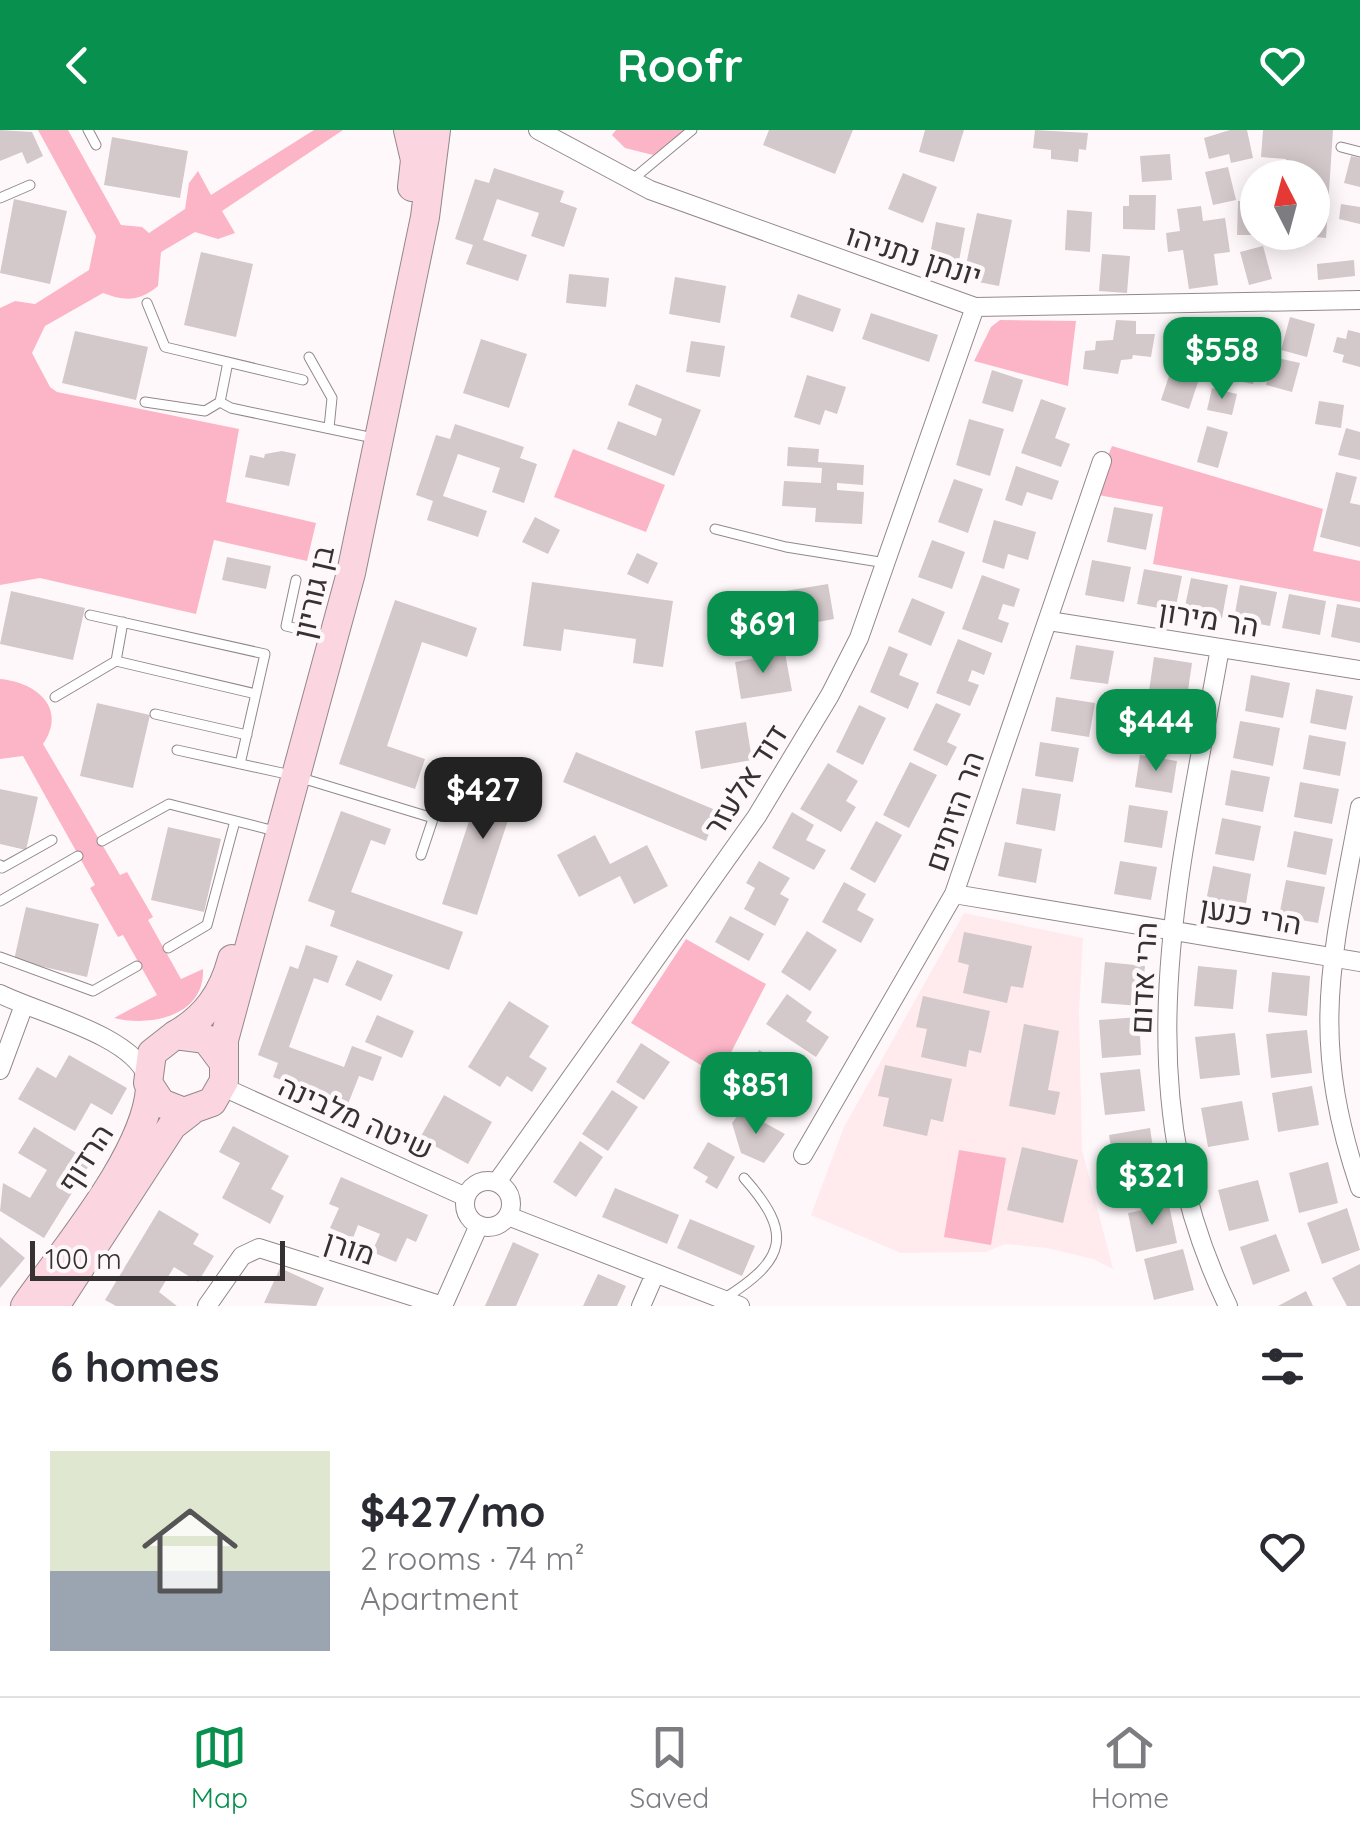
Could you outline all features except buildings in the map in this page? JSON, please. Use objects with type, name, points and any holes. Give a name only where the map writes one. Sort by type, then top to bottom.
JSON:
[{"type":"street","name":"בן גוריון","points":[[170,1038],[204,1014],[222,987],[267,828],[290,775],[410,208],[415,160],[408,130]]},
{"type":"street","name":"בן גוריון","points":[[223,1075],[224,1040],[290,775],[376,464],[424,217],[436,130]]},
{"type":"street","name":"יונתן נתניהו","points":[[538,130],[630,181],[742,226],[975,307],[1360,300]]},
{"type":"street","name":"דוד אלעזר","points":[[497,1182],[778,786],[859,638],[975,307]]},
{"type":"street","name":"הר הזיתים","points":[[803,1155],[954,894],[1102,461]]},
{"type":"street","name":"הר מירון","points":[[1049,621],[1360,670]]},
{"type":"street","name":"הרי אדום","points":[[1220,648],[1170,929],[1166,1042],[1170,1103],[1184,1182],[1228,1306]]},
{"type":"street","points":[[1360,806],[1326,1000],[1330,1080],[1336,1113],[1360,1188]]},
{"type":"street","name":"הרי כנען","points":[[954,894],[1360,962]]},
{"type":"street","points":[[0,994],[108,1040],[134,1057],[166,1107],[190,1112],[208,1106],[223,1075],[206,1039],[108,1040]]},
{"type":"street","points":[[0,1070],[24,1005]]},
{"type":"street","points":[[148,1083],[149,1058],[170,1038]]},
{"type":"street","name":"שיטה מלבינה","points":[[223,1075],[466,1197]]},
{"type":"street","name":"הרדוף","points":[[25,1306],[129,1153],[146,1118],[148,1083]]},
{"type":"street","name":"הרדוף","points":[[56,1306],[172,1126],[190,1112]]},
{"type":"street","points":[[482,1181],[497,1182],[511,1196],[508,1216],[495,1226],[479,1225],[469,1216],[466,1197],[482,1181]]},
{"type":"street","points":[[508,1216],[731,1302]]},
{"type":"street","points":[[443,1306],[479,1225]]},
{"type":"street","name":"מורן","points":[[207,1306],[242,1256],[259,1248],[443,1306]]},
{"type":"street","points":[[641,1306],[655,1274]]},
{"type":"lane","points":[[89,130],[96,145]]},
{"type":"lane","points":[[630,181],[692,130]]},
{"type":"lane","points":[[1340,146],[1360,152]]},
{"type":"lane","points":[[0,198],[30,185]]},
{"type":"lane","points":[[147,303],[165,347],[303,380]]},
{"type":"lane","points":[[309,357],[332,398],[329,428]]},
{"type":"lane","points":[[220,402],[228,362]]},
{"type":"lane","points":[[145,402],[197,413],[220,402]]},
{"type":"lane","points":[[220,402],[231,408],[364,436]]},
{"type":"lane","points":[[715,529],[786,548],[886,562]]},
{"type":"lane","points":[[296,580],[286,626],[320,634]]},
{"type":"lane","points":[[90,615],[265,654],[240,764]]},
{"type":"lane","points":[[116,661],[123,622]]},
{"type":"lane","points":[[55,698],[116,661],[256,694]]},
{"type":"lane","points":[[154,714],[248,735]]},
{"type":"lane","points":[[178,750],[290,775],[434,818]]},
{"type":"lane","points":[[421,856],[450,771]]},
{"type":"lane","points":[[102,841],[169,804],[267,828]]},
{"type":"lane","points":[[168,948],[207,926],[235,820]]},
{"type":"lane","points":[[0,865],[2,868],[52,840]]},
{"type":"lane","points":[[0,901],[78,856]]},
{"type":"lane","points":[[0,957],[93,991],[137,966]]},
{"type":"lane","points":[[731,1302],[774,1256],[778,1238],[777,1222],[744,1178]]},
{"type":"shaded area","points":[[38,130],[68,130],[121,225],[142,227],[149,233],[185,209],[189,183],[198,171],[211,195],[314,130],[343,130],[222,211],[235,233],[218,239],[195,232],[161,252],[158,286],[131,298],[103,293],[45,326],[32,353],[50,387],[57,392],[239,429],[226,502],[316,523],[307,561],[214,540],[196,614],[40,578],[0,585],[0,308],[15,301],[35,304],[89,270],[96,236]]},
{"type":"shaded area","points":[[616,130],[689,130],[653,155],[625,148],[612,135]]},
{"type":"shaded area","points":[[1000,320],[1076,321],[1068,386],[974,361],[991,327]]},
{"type":"shaded area","points":[[1112,446],[1323,509],[1313,551],[1360,561],[1360,602],[1153,564],[1163,507],[1093,494]]},
{"type":"shaded area","points":[[573,449],[665,485],[646,532],[554,497]]},
{"type":"shaded area","points":[[0,679],[25,685],[44,699],[52,719],[43,744],[120,875],[127,872],[181,979],[203,969],[195,998],[185,1008],[159,1019],[114,1018],[157,995],[123,935],[118,937],[90,888],[95,885],[23,756],[0,759]]},
{"type":"shaded area","points":[[964,913],[1083,938],[1079,1012],[1082,1150],[1113,1269],[1093,1259],[1047,1248],[1005,1244],[986,1252],[901,1253],[811,1215],[844,1127]]},
{"type":"shaded area","points":[[686,939],[766,984],[719,1076],[631,1023]]},
{"type":"shaded area","points":[[959,1150],[1006,1158],[991,1245],[944,1237]]}]
